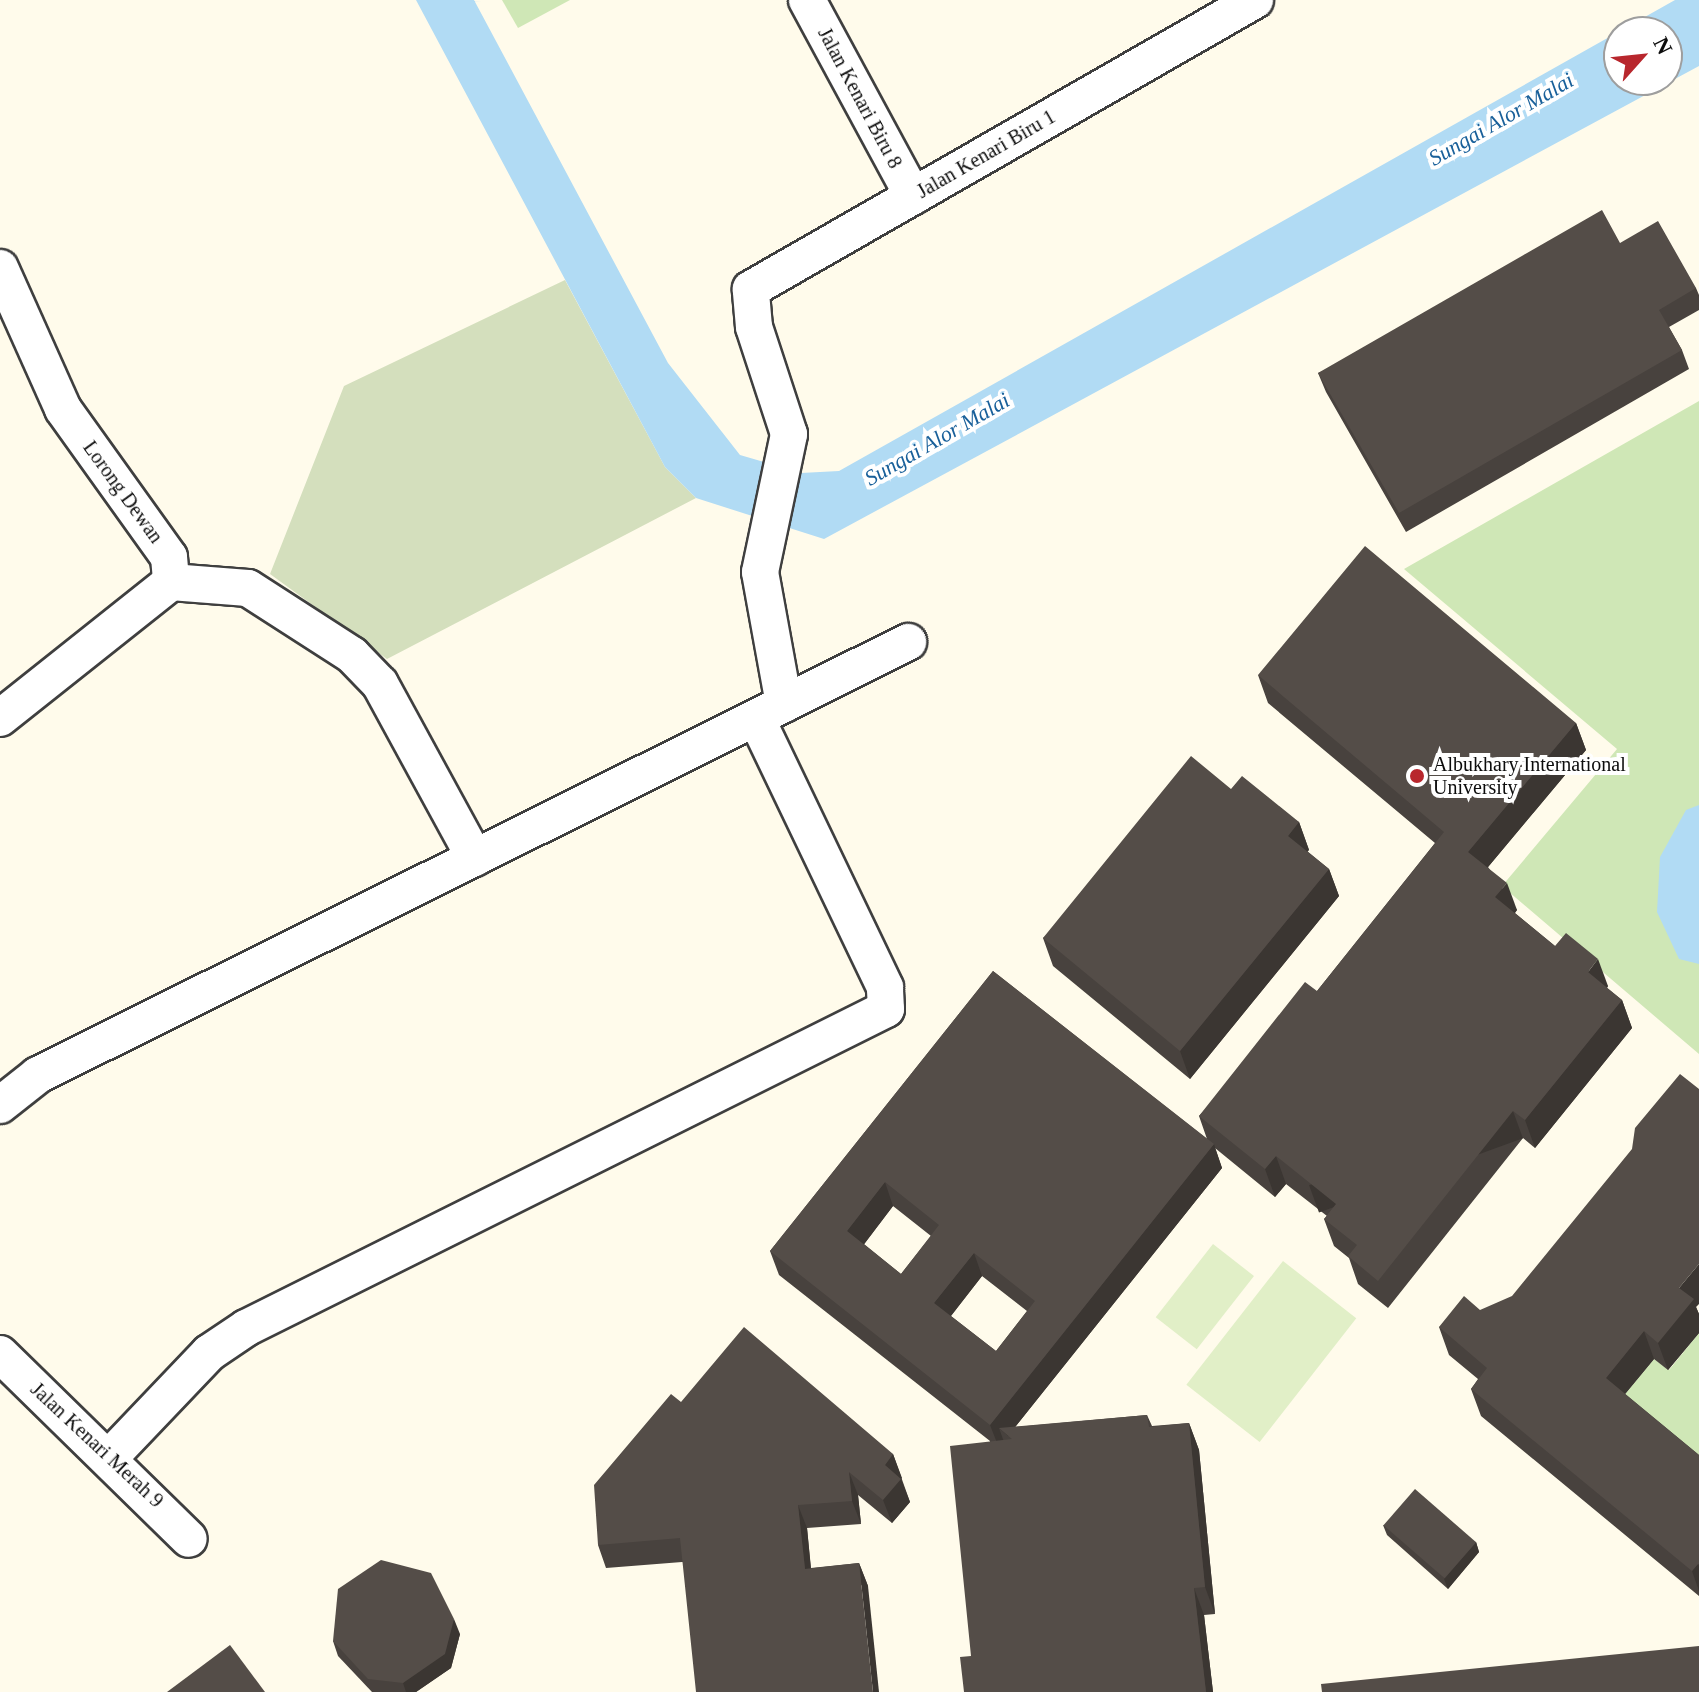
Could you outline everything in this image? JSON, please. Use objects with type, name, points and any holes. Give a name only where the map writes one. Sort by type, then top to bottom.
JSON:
[{"type":"street","name":"Jalan Kenari Biru 8","points":[[807,0],[913,196]]},
{"type":"street","name":"Jalan Kenari Biru 1","points":[[110,1457],[209,1353],[246,1328],[886,1009],[885,987],[770,711],[760,572],[789,434],[754,327],[749,298],[757,284],[913,196],[1205,12],[1255,0]]},
{"type":"street","name":"Lorong Dewan","points":[[0,268],[63,409],[169,557],[171,582]]},
{"type":"street","points":[[0,718],[171,582],[248,588],[352,655],[380,684],[475,858]]},
{"type":"street","points":[[0,1105],[38,1075],[908,642]]},
{"type":"street","name":"Jalan Kenari Merah 9","points":[[0,1354],[110,1457],[189,1539]]},
{"type":"green space","points":[[502,0],[570,0],[518,28]]},
{"type":"green space","points":[[565,280],[665,467],[696,498],[387,659],[270,574],[344,386]]},
{"type":"green space","points":[[1699,401],[1699,1054],[1502,886],[1617,749],[1404,569]]},
{"type":"green space","points":[[1213,1244],[1254,1276],[1197,1349],[1156,1317]]},
{"type":"green space","points":[[1283,1261],[1356,1318],[1260,1442],[1186,1385]]},
{"type":"green space","points":[[1699,1333],[1699,1474],[1616,1405],[1654,1359],[1669,1370]]},
{"type":"water","name":"Sungai Alor Malai","points":[[416,0],[474,0],[668,363],[740,455],[801,473],[839,471],[1603,41],[1603,96],[1644,96],[824,539],[696,498],[665,467]]},
{"type":"water","points":[[1675,0],[1699,0],[1699,66],[1683,75],[1683,16],[1647,16]]},
{"type":"water","points":[[1699,805],[1699,964],[1679,959],[1657,912],[1660,857],[1686,810]]},
{"type":"building","points":[[1602,210],[1620,243],[1658,221],[1696,288],[1659,310],[1682,350],[1399,513],[1318,373]]},
{"type":"building","points":[[1365,546],[1576,723],[1468,852],[1507,883],[1495,897],[1555,946],[1566,933],[1598,959],[1588,972],[1622,1000],[1525,1120],[1513,1111],[1378,1281],[1348,1256],[1357,1245],[1324,1219],[1336,1204],[1276,1156],[1265,1169],[1199,1116],[1305,982],[1317,991],[1444,832],[1258,675]]},
{"type":"building","points":[[1191,756],[1231,789],[1242,776],[1299,822],[1288,836],[1329,869],[1180,1051],[1043,938]]},
{"type":"building","points":[[993,971],[1214,1144],[990,1425],[770,1251]],"holes":[[[885,1182],[939,1225],[901,1274],[847,1231]],[[974,1253],[1035,1301],[996,1351],[934,1303]]]},
{"type":"building","points":[[1680,1074],[1699,1089],[1699,1264],[1679,1288],[1694,1299],[1658,1343],[1644,1331],[1606,1378],[1699,1455],[1699,1564],[1692,1571],[1471,1389],[1487,1368],[1439,1327],[1464,1296],[1480,1310],[1512,1296],[1632,1149],[1635,1128]]},
{"type":"building","points":[[744,1327],[893,1454],[885,1465],[901,1479],[883,1500],[849,1472],[852,1501],[798,1505],[805,1569],[859,1563],[873,1692],[696,1692],[680,1538],[598,1545],[594,1485],[671,1394],[681,1402]]},
{"type":"building","points":[[1147,1415],[1149,1427],[1189,1423],[1205,1587],[1194,1588],[1206,1692],[964,1692],[960,1657],[971,1656],[950,1446],[1012,1439],[999,1428]]},
{"type":"building","points":[[1415,1489],[1476,1542],[1445,1578],[1384,1525]]},
{"type":"building","points":[[381,1560],[431,1573],[454,1619],[445,1654],[403,1683],[368,1679],[333,1641],[338,1589]]},
{"type":"building","points":[[230,1645],[265,1692],[167,1692]]},
{"type":"building","points":[[1699,1646],[1699,1692],[1322,1692],[1321,1684]]},
{"type":"place","name":"Albukhary International University","points":[[1417,776]]}]
